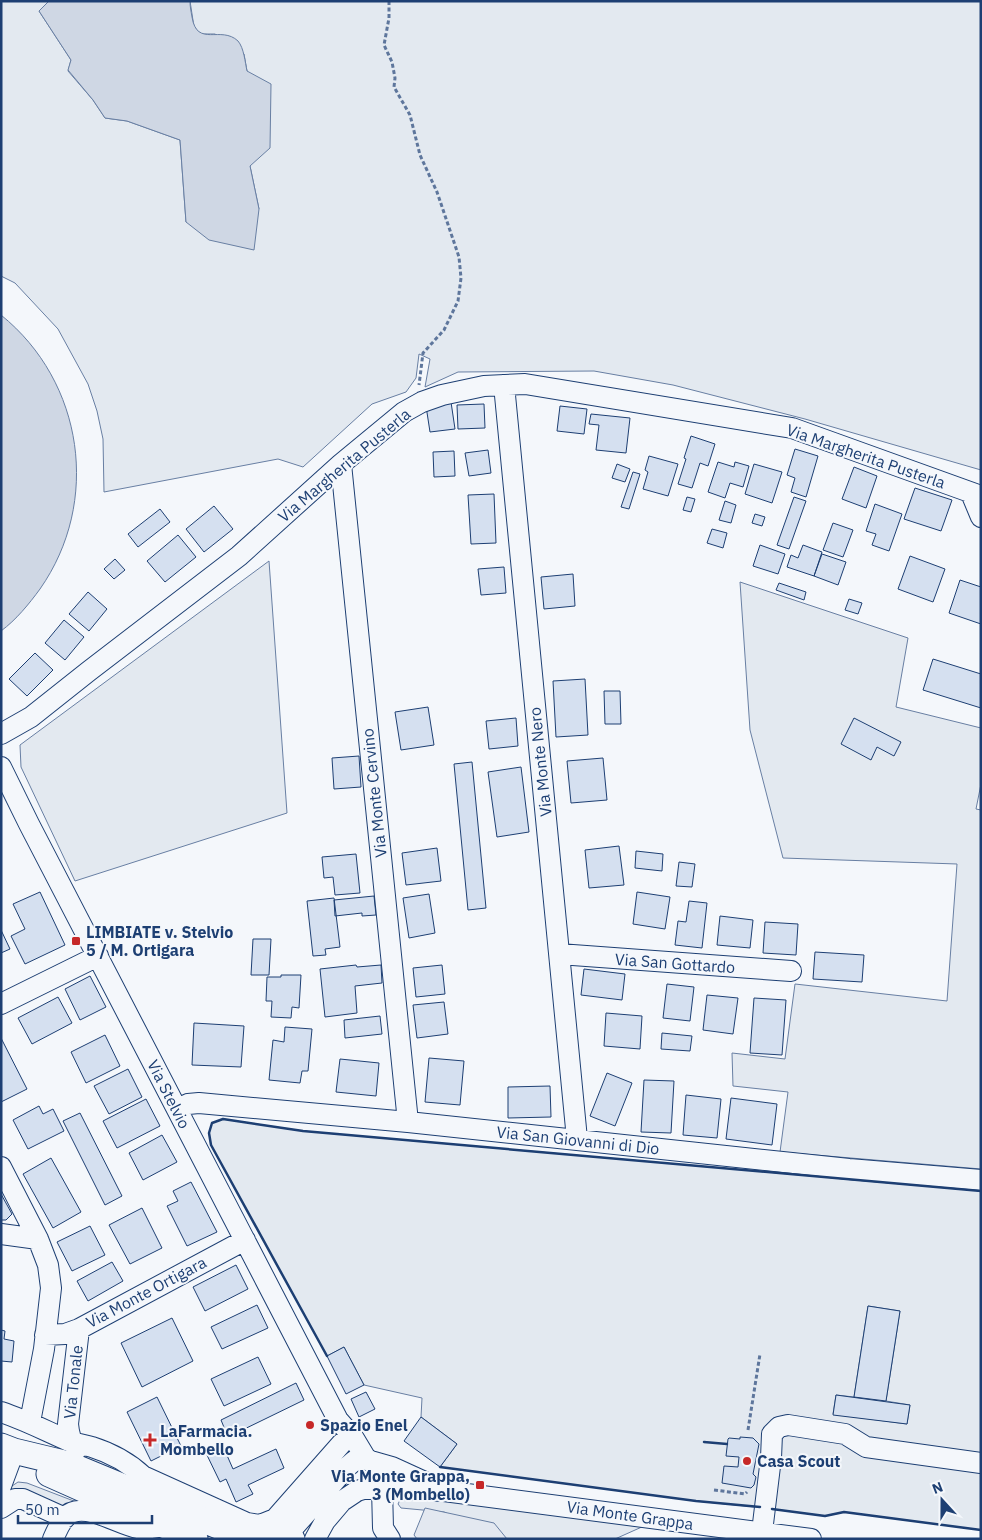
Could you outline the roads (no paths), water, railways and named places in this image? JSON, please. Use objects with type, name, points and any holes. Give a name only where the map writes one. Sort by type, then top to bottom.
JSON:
[{"type":"main road","points":[[8,1449],[68,1464],[247,1538],[274,1538]]},
{"type":"main road","points":[[8,1449],[49,1474],[195,1539]]},
{"type":"street","name":"Via Margherita Pusterla","points":[[1,734],[31,717],[240,556],[341,464],[404,412],[442,395],[484,386],[525,384],[792,428],[976,494]]},
{"type":"street","name":"Via Monte Nero","points":[[504,385],[577,1139]]},
{"type":"street","name":"Via Monte Cervino","points":[[341,464],[408,1122]]},
{"type":"street","points":[[976,494],[981,517]]},
{"type":"street","name":"Via Stelvio","points":[[1,767],[338,1420],[371,1461]]},
{"type":"street","name":"Via San Gottardo","points":[[559,954],[792,971]]},
{"type":"street","points":[[1,1004],[98,956]]},
{"type":"street","name":"Via San Giovanni di Dio","points":[[177,1109],[196,1103],[577,1139],[849,1169],[981,1180]]},
{"type":"street","name":"Via Tonale","points":[[1,1166],[38,1239],[48,1266],[50,1288],[45,1335],[30,1422]]},
{"type":"street","points":[[1,1234],[38,1239]]},
{"type":"street","name":"Via Monte Ortigara","points":[[45,1335],[65,1334],[79,1329],[245,1240]]},
{"type":"street","name":"Via Tonale","points":[[79,1329],[68,1424],[72,1442],[80,1452],[210,1517],[220,1527]]},
{"type":"street","points":[[1,1412],[30,1422],[72,1442],[92,1447],[120,1458],[133,1466],[143,1476],[246,1523],[260,1525],[275,1519],[342,1444]]},
{"type":"street","name":"Via Stelvio","points":[[332,1484],[342,1468],[344,1458],[338,1420]]},
{"type":"street","points":[[762,1532],[772,1434],[779,1427],[788,1425],[845,1434],[866,1447],[981,1463]]},
{"type":"street","points":[[1,1486],[8,1449]]},
{"type":"street","points":[[274,1538],[294,1527],[354,1461],[364,1458],[371,1461],[377,1469],[377,1479],[373,1485],[383,1528],[390,1539]]},
{"type":"street","name":"Via Monte Grappa","points":[[371,1461],[392,1467],[449,1492]]},
{"type":"street","points":[[315,1539],[325,1521],[342,1501],[355,1492],[374,1488]]},
{"type":"street","name":"Via Monte Grappa","points":[[374,1488],[449,1492],[811,1539]]},
{"type":"street","points":[[1,1508],[15,1500],[23,1499],[64,1518]]},
{"type":"street","points":[[53,1539],[64,1518],[69,1514],[79,1511],[90,1510],[127,1526],[141,1529],[165,1526]]},
{"type":"place","name":"LIMBIATE v. Stelvio 5 / M. Ortigara","points":[[76,941]]},
{"type":"place","name":"Spazio Enel","points":[[310,1425]]},
{"type":"place","name":"LaFarmacia. Mombello","points":[[150,1440]]},
{"type":"place","name":"Casa Scout","points":[[747,1461]]},
{"type":"place","name":"Via Monte Grappa, 3 (Mombello)","points":[[480,1485]]}]
